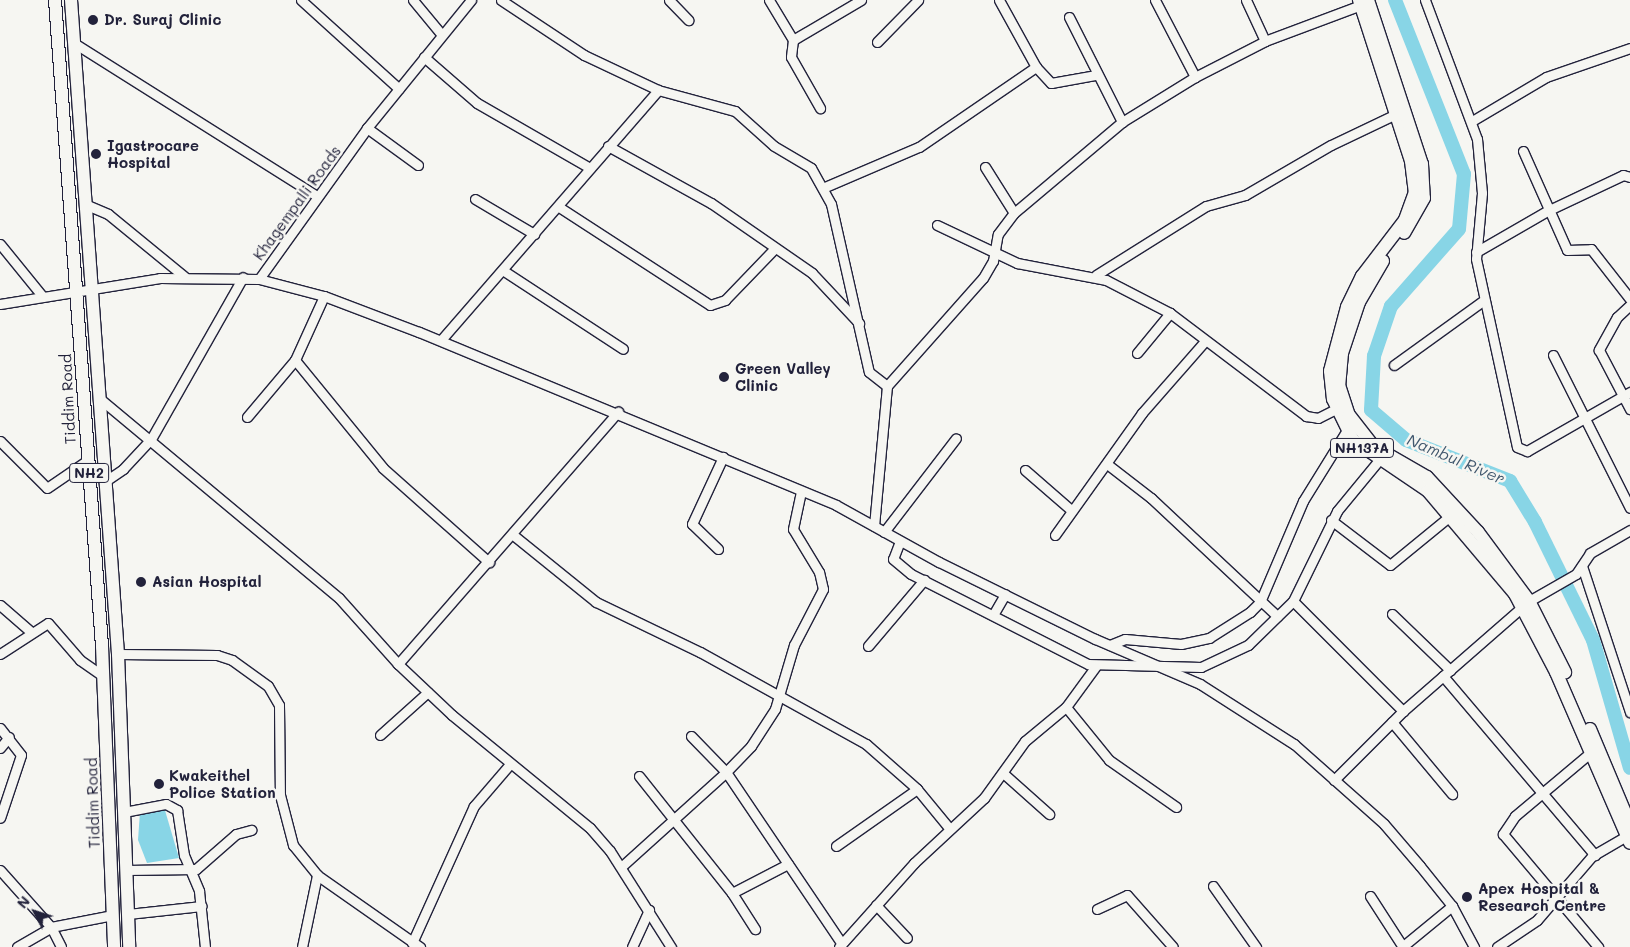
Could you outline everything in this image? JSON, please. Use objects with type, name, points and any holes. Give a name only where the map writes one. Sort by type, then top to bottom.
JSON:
[{"type":"highway","name":"Tiddim Road","points":[[55,0],[78,290],[103,676],[114,947]]},
{"type":"highway","name":"Tiddim Road","points":[[71,0],[93,288],[104,482],[118,654],[129,947]]},
{"type":"highway","name":"NH137A","points":[[1364,2],[1396,114],[1415,192],[1405,220],[1362,276],[1347,307],[1330,371],[1336,409],[1346,430],[1381,458],[1418,483],[1451,515],[1526,605],[1590,753],[1629,834]]},
{"type":"highway","name":"NH137A","points":[[1364,2],[1403,100],[1424,186],[1418,215],[1359,302],[1339,371],[1349,415],[1381,458],[1438,487],[1493,550],[1571,686],[1629,834]]},
{"type":"street","points":[[302,0],[399,89]]},
{"type":"street","points":[[413,0],[442,35]]},
{"type":"street","name":"Khagempalli Roads","points":[[0,304],[78,290],[185,277],[243,277],[259,279],[367,128],[471,0]]},
{"type":"street","points":[[501,0],[584,55],[658,90],[741,114],[774,146],[811,168],[825,187],[861,325],[869,372],[887,386]]},
{"type":"street","points":[[669,0],[688,20]]},
{"type":"street","points":[[769,0],[793,40],[792,56],[820,108]]},
{"type":"street","points":[[793,40],[860,0]]},
{"type":"street","points":[[876,42],[918,0]]},
{"type":"street","points":[[999,0],[1036,67],[1051,83],[1059,84],[1096,74]]},
{"type":"street","points":[[1155,0],[1195,77]]},
{"type":"street","points":[[1246,0],[1265,41]]},
{"type":"street","points":[[1425,0],[1472,121],[1482,193],[1476,252],[1484,300],[1519,449],[1527,451],[1627,394]]},
{"type":"street","points":[[874,526],[887,386],[983,278],[996,253],[998,234],[1014,213],[1122,122],[1195,77],[1265,41],[1364,2]]},
{"type":"street","points":[[1069,17],[1096,74],[1122,122]]},
{"type":"street","points":[[74,43],[317,196]]},
{"type":"street","points":[[1472,121],[1546,78],[1630,48]]},
{"type":"street","points":[[424,57],[477,103],[590,168]]},
{"type":"street","points":[[825,187],[919,147],[1036,67]]},
{"type":"street","points":[[441,340],[504,271],[608,146],[658,90]]},
{"type":"street","points":[[1096,275],[1206,206],[1246,195],[1331,145],[1396,114]]},
{"type":"street","points":[[367,128],[418,165]]},
{"type":"street","points":[[608,146],[711,203],[774,249],[824,282],[861,325]]},
{"type":"street","points":[[1523,151],[1547,211],[1567,250],[1589,248],[1630,299]]},
{"type":"street","points":[[985,167],[1014,213]]},
{"type":"street","points":[[1476,252],[1547,211],[1623,175],[1630,177]]},
{"type":"street","points":[[475,199],[534,234]]},
{"type":"street","points":[[87,205],[115,220],[185,277]]},
{"type":"street","points":[[558,207],[710,306],[725,300],[774,249]]},
{"type":"street","points":[[937,224],[996,253],[1029,266],[1096,275],[1170,313],[1306,416],[1318,418],[1336,409]]},
{"type":"street","points":[[0,244],[43,297]]},
{"type":"street","points":[[504,271],[623,349]]},
{"type":"street","points":[[104,482],[123,469],[151,439],[243,277]]},
{"type":"street","points":[[259,279],[324,296],[441,340],[618,412],[801,491],[874,526],[1096,666],[1201,667],[1224,659],[1248,645],[1293,601],[1331,520],[1381,458]]},
{"type":"street","points":[[247,416],[295,360],[324,296]]},
{"type":"street","points":[[1394,365],[1484,300]]},
{"type":"street","points":[[1630,305],[1617,317],[1599,350],[1627,394],[1630,409]]},
{"type":"street","points":[[1137,353],[1170,313]]},
{"type":"street","points":[[1055,535],[1070,509],[1107,464],[1142,413],[1205,341]]},
{"type":"street","points":[[1553,355],[1584,420],[1630,508]]},
{"type":"street","points":[[295,360],[383,468],[488,562]]},
{"type":"street","points":[[99,398],[151,439],[339,598],[398,664],[428,692],[510,764],[590,828],[621,867],[671,947]]},
{"type":"street","points":[[398,664],[618,412]]},
{"type":"street","points":[[1110,645],[1125,639],[1167,644],[1210,638],[1240,621],[1260,602],[1299,508],[1346,430]]},
{"type":"street","points":[[884,532],[956,438]]},
{"type":"street","points":[[0,441],[45,487],[88,460]]},
{"type":"street","points":[[718,549],[692,526],[723,457]]},
{"type":"street","points":[[1107,464],[1150,498],[1277,616]]},
{"type":"street","points":[[1025,470],[1070,509]]},
{"type":"street","points":[[621,867],[726,772],[764,729],[781,696],[794,645],[823,589],[819,572],[793,530],[801,491]]},
{"type":"street","points":[[1331,520],[1390,565],[1451,515]]},
{"type":"street","points":[[1334,780],[1403,711],[1526,605],[1552,586],[1576,574],[1590,553],[1630,530]]},
{"type":"street","points":[[512,534],[596,602],[781,696],[866,744],[917,789],[949,828]]},
{"type":"street","points":[[899,542],[894,554],[897,565],[924,580],[1000,604],[1168,668],[1294,744],[1384,824],[1452,906],[1474,947]]},
{"type":"street","points":[[1582,566],[1630,712]]},
{"type":"street","points":[[868,646],[924,580]]},
{"type":"street","points":[[1293,601],[1403,711]]},
{"type":"street","points":[[0,605],[30,631]]},
{"type":"street","points":[[1392,614],[1450,670]]},
{"type":"street","points":[[0,654],[30,631],[43,624],[54,625],[80,660],[103,676]]},
{"type":"street","points":[[118,654],[217,655],[232,660],[268,686],[279,705],[279,779],[288,835],[317,875],[416,945],[474,806],[510,764]]},
{"type":"street","points":[[691,736],[726,772],[841,945],[882,911],[949,828],[963,817],[1003,773],[1025,741],[1066,707],[1096,666]]},
{"type":"street","points":[[1443,676],[1543,790],[1595,854]]},
{"type":"street","points":[[380,735],[428,692]]},
{"type":"street","points":[[1066,707],[1109,760],[1176,807]]},
{"type":"street","points":[[1392,722],[1452,794]]},
{"type":"street","points":[[0,728],[9,737],[21,755],[0,818]]},
{"type":"street","points":[[0,748],[9,737]]},
{"type":"street","points":[[1590,753],[1543,790],[1503,834],[1558,896],[1598,947]]},
{"type":"street","points":[[1003,773],[1049,814]]},
{"type":"street","points":[[639,776],[675,818],[732,893],[755,929]]},
{"type":"street","points":[[836,846],[917,789]]},
{"type":"street","points":[[124,812],[166,804],[175,808],[202,906],[205,947]]},
{"type":"street","points":[[126,870],[191,870],[205,864],[236,834],[251,830]]},
{"type":"street","points":[[1498,947],[1529,927],[1595,854],[1629,834]]},
{"type":"street","points":[[732,893],[788,864]]},
{"type":"street","points":[[0,870],[51,926],[61,947]]},
{"type":"street","points":[[302,947],[317,875]]},
{"type":"street","points":[[1213,886],[1256,947]]},
{"type":"street","points":[[1097,909],[1127,896],[1173,947]]},
{"type":"street","points":[[1370,896],[1402,947],[1452,906]]},
{"type":"street","points":[[128,914],[202,906]]},
{"type":"street","points":[[632,947],[649,910]]},
{"type":"street","points":[[882,911],[907,938]]},
{"type":"street","points":[[17,947],[51,926],[113,915]]},
{"type":"water","points":[[164,807],[179,858],[147,863],[138,840],[140,812]]},
{"type":"waterway","name":"Nambul River","points":[[1395,0],[1464,174],[1459,229],[1391,306],[1374,356],[1371,410],[1406,440],[1510,481],[1535,522],[1593,640],[1630,768]]},
{"type":"place","name":"Dr. Suraj Clinic","points":[[93,20]]},
{"type":"place","name":"Igastrocare Hospital","points":[[96,154]]},
{"type":"place","name":"Green Valley Clinic","points":[[724,377]]},
{"type":"place","name":"Asian Hospital","points":[[141,582]]},
{"type":"place","name":"Kwakeithel Police Station","points":[[159,784]]},
{"type":"place","name":"Apex Hospital & Research Centre","points":[[1467,897]]}]
